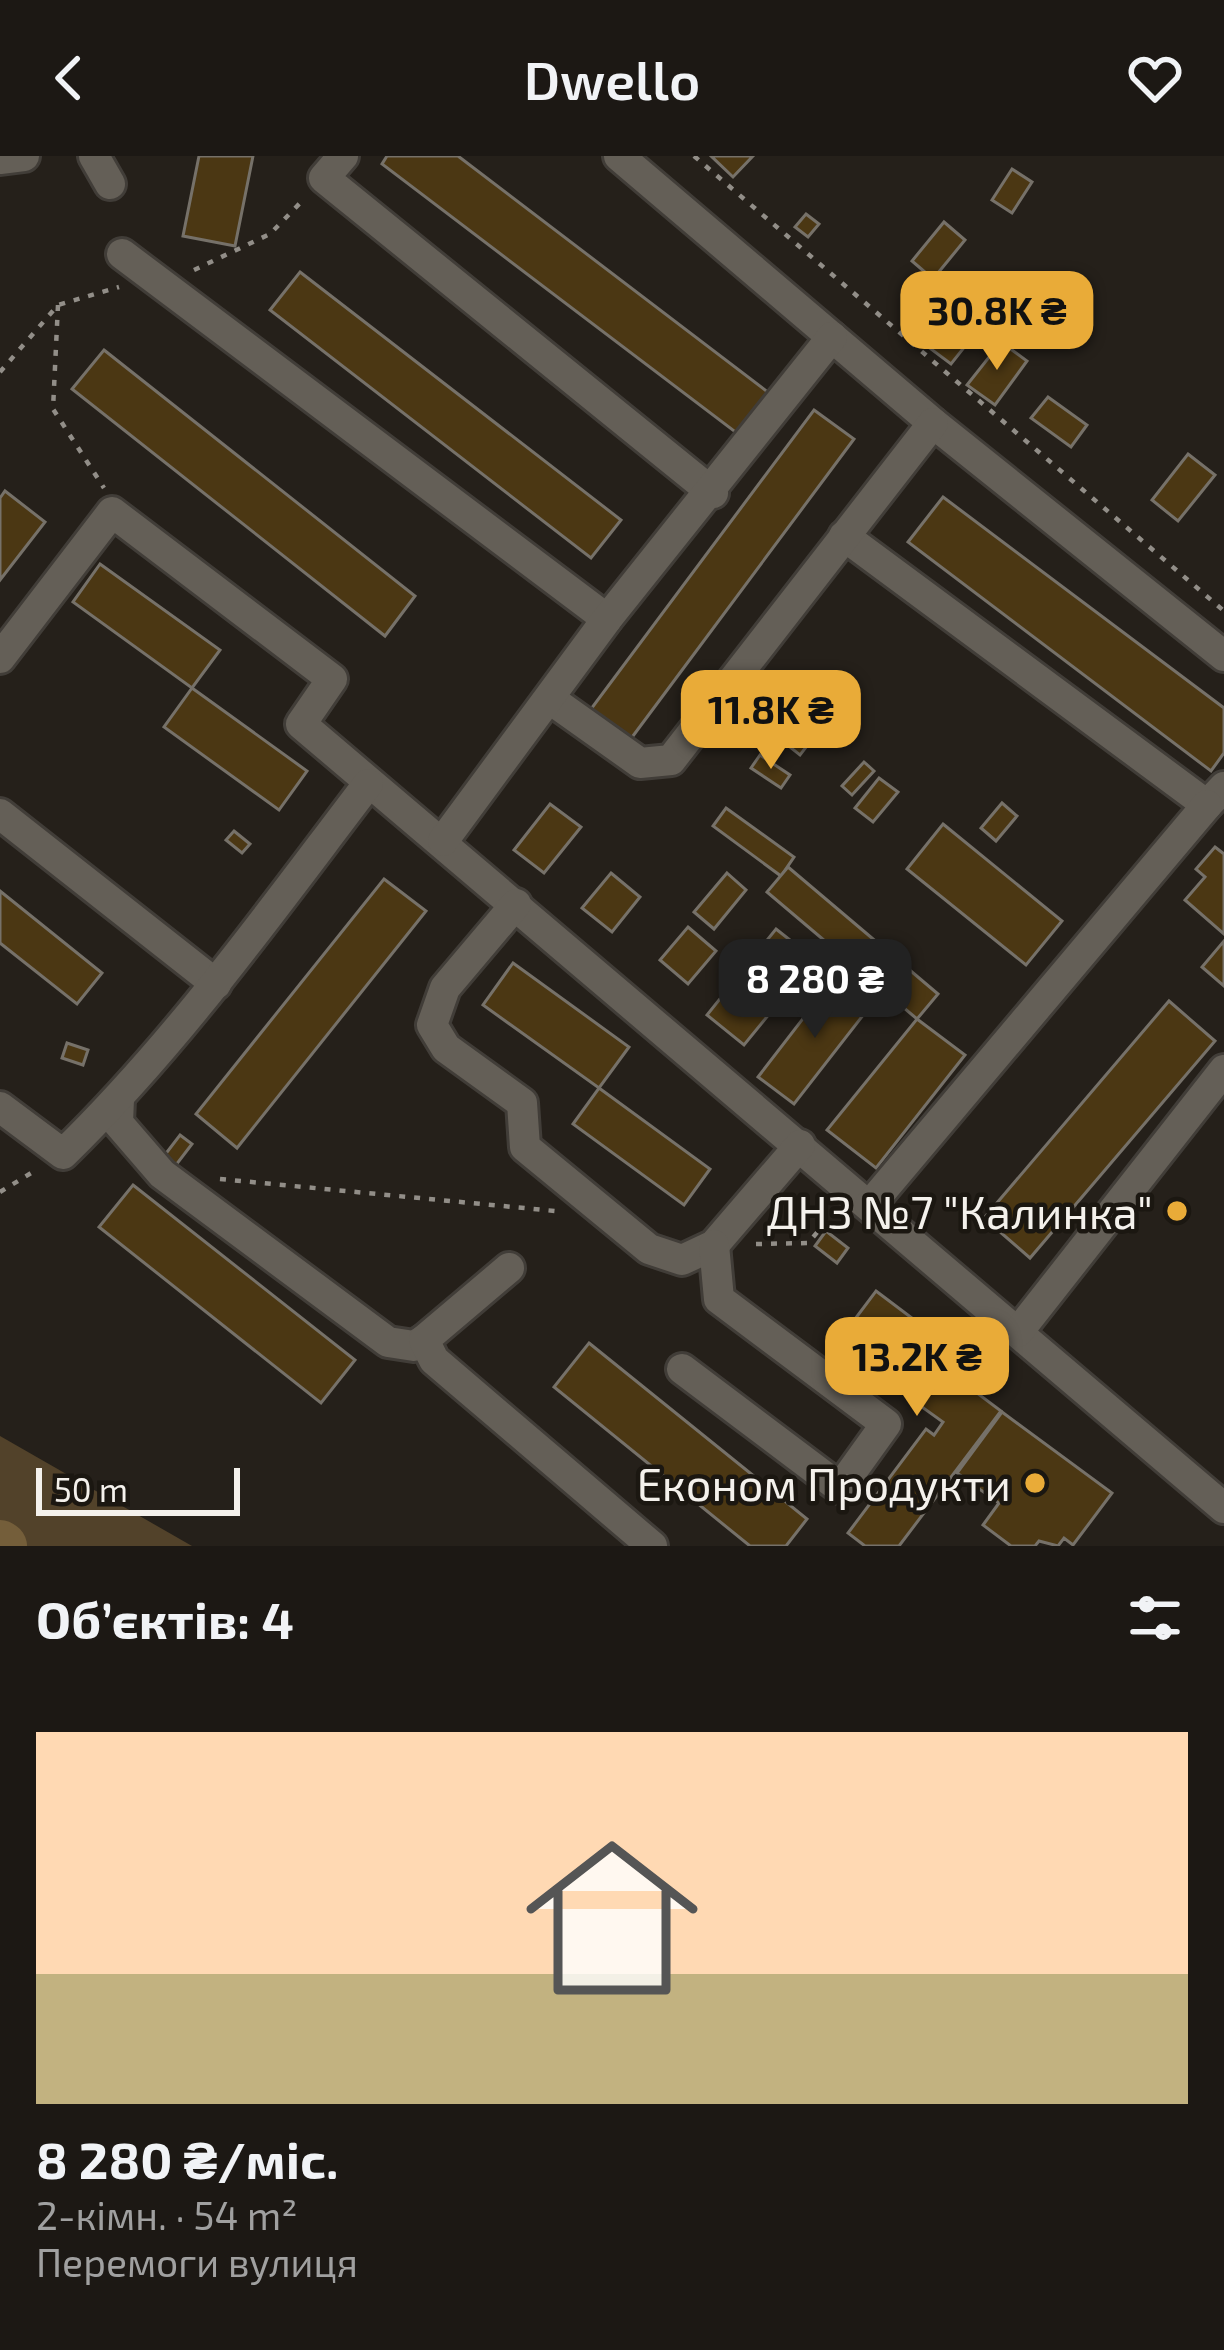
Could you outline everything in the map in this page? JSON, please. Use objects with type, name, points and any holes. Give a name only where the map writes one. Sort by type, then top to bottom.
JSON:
[{"type":"street","points":[[0,159],[24,156]]},
{"type":"street","points":[[94,156],[110,184]]},
{"type":"street","points":[[619,156],[933,423],[1224,656]]},
{"type":"street","points":[[334,167],[713,493]]},
{"type":"street","points":[[122,254],[607,619]]},
{"type":"street","points":[[443,841],[607,619],[713,493],[832,338]]},
{"type":"street","points":[[550,698],[640,763],[671,760],[933,423]]},
{"type":"street","points":[[0,658],[112,512],[332,679],[301,724],[1224,1508]]},
{"type":"street","points":[[844,536],[1216,796],[870,1204]]},
{"type":"street","points":[[0,1107],[63,1154],[119,1100],[216,984],[368,784]]},
{"type":"street","points":[[0,814],[216,984]]},
{"type":"street","points":[[516,904],[445,988],[432,1025],[446,1048],[522,1103],[525,1148],[649,1249],[682,1260],[714,1245],[800,1145]]},
{"type":"street","points":[[1018,1332],[1224,1070]]},
{"type":"street","points":[[119,1100],[118,1123],[162,1174],[388,1342],[414,1346],[424,1340],[509,1268]]},
{"type":"street","points":[[682,1369],[840,1489],[886,1424],[719,1299],[714,1245]]},
{"type":"street","points":[[424,1340],[434,1360],[652,1546]]},
{"type":"path","points":[[694,156],[1224,611]]},
{"type":"path","points":[[0,372],[58,305],[194,270],[270,234],[334,167]]},
{"type":"path","points":[[58,305],[53,409],[127,523]]},
{"type":"path","points":[[0,1192],[63,1154]]},
{"type":"path","points":[[209,1178],[562,1212]]},
{"type":"path","points":[[714,1245],[808,1243],[834,1213]]},
{"type":"shaded area","points":[[0,1436],[192,1546],[0,1546]]},
{"type":"building","points":[[199,156],[253,156],[235,246],[183,236]]},
{"type":"building","points":[[387,156],[458,156],[769,393],[738,434],[382,164]]},
{"type":"building","points":[[711,156],[753,156],[733,177]]},
{"type":"building","points":[[1012,169],[1032,182],[1012,213],[992,200]]},
{"type":"building","points":[[806,214],[819,224],[808,237],[795,227]]},
{"type":"building","points":[[944,222],[965,240],[933,279],[912,261]]},
{"type":"building","points":[[300,272],[621,520],[591,558],[270,310]]},
{"type":"building","points":[[1047,274],[1076,294],[1042,343],[1013,323]]},
{"type":"building","points":[[961,302],[985,321],[951,364],[927,346]]},
{"type":"building","points":[[1001,342],[1027,361],[995,405],[967,385]]},
{"type":"building","points":[[104,350],[415,596],[385,636],[72,389]]},
{"type":"building","points":[[1048,397],[1087,425],[1071,447],[1031,418]]},
{"type":"building","points":[[814,410],[854,439],[627,744],[588,713]]},
{"type":"building","points":[[1188,454],[1215,475],[1178,521],[1152,500]]},
{"type":"building","points":[[5,491],[45,522],[0,580],[0,498]]},
{"type":"building","points":[[943,497],[1224,708],[1224,753],[1211,771],[908,542]]},
{"type":"building","points":[[100,564],[220,650],[192,688],[73,602]]},
{"type":"building","points":[[192,688],[307,771],[279,810],[164,727]]},
{"type":"building","points":[[781,712],[814,737],[800,755],[767,729]]},
{"type":"building","points":[[760,755],[790,775],[781,788],[751,768]]},
{"type":"building","points":[[864,762],[874,771],[852,795],[842,786]]},
{"type":"building","points":[[879,778],[898,792],[873,822],[855,808]]},
{"type":"building","points":[[1002,803],[1017,816],[996,841],[981,828]]},
{"type":"building","points":[[550,804],[581,827],[544,873],[514,850]]},
{"type":"building","points":[[726,808],[794,857],[781,876],[713,826]]},
{"type":"building","points":[[943,824],[1062,921],[1026,965],[907,869]]},
{"type":"building","points":[[234,831],[250,844],[242,853],[226,840]]},
{"type":"building","points":[[1215,847],[1224,854],[1224,934],[1185,900],[1205,877],[1196,869]]},
{"type":"building","points":[[788,867],[938,994],[917,1019],[767,892]]},
{"type":"building","points":[[611,873],[640,897],[612,932],[582,908]]},
{"type":"building","points":[[727,873],[746,890],[714,929],[694,912]]},
{"type":"building","points":[[384,879],[426,911],[237,1148],[196,1114]]},
{"type":"building","points":[[0,891],[102,973],[77,1004],[0,943]]},
{"type":"building","points":[[688,927],[716,951],[688,984],[660,960]]},
{"type":"building","points":[[776,929],[814,959],[744,1045],[707,1015]]},
{"type":"building","points":[[1224,941],[1224,986],[1202,967]]},
{"type":"building","points":[[513,963],[629,1047],[599,1088],[483,1005]]},
{"type":"building","points":[[835,977],[871,1005],[794,1104],[758,1077]]},
{"type":"building","points":[[1169,1001],[1215,1041],[1030,1258],[984,1218]]},
{"type":"building","points":[[917,1019],[965,1055],[876,1168],[827,1130]]},
{"type":"building","points":[[67,1043],[88,1050],[83,1065],[62,1058]]},
{"type":"building","points":[[599,1088],[710,1169],[684,1205],[573,1124]]},
{"type":"building","points":[[180,1135],[192,1144],[176,1165],[164,1156]]},
{"type":"building","points":[[133,1185],[355,1360],[321,1403],[99,1227]]},
{"type":"building","points":[[826,1231],[848,1248],[837,1263],[815,1246]]},
{"type":"building","points":[[876,1291],[957,1352],[945,1369],[1001,1411],[899,1546],[865,1546],[848,1533],[926,1429],[934,1435],[943,1422],[915,1402],[921,1394],[843,1335]]},
{"type":"building","points":[[589,1343],[807,1519],[786,1546],[750,1546],[554,1387]]},
{"type":"building","name":"Економ Продукти","points":[[1002,1412],[1112,1493],[1073,1545],[1064,1538],[1058,1546],[1039,1541],[1035,1546],[1011,1546],[983,1525],[999,1503],[957,1473]]},
{"type":"place","name":"ДНЗ №7 \"Калинка\"","points":[[1177,1211]]},
{"type":"place","name":"Економ Продукти","points":[[1035,1483]]}]
